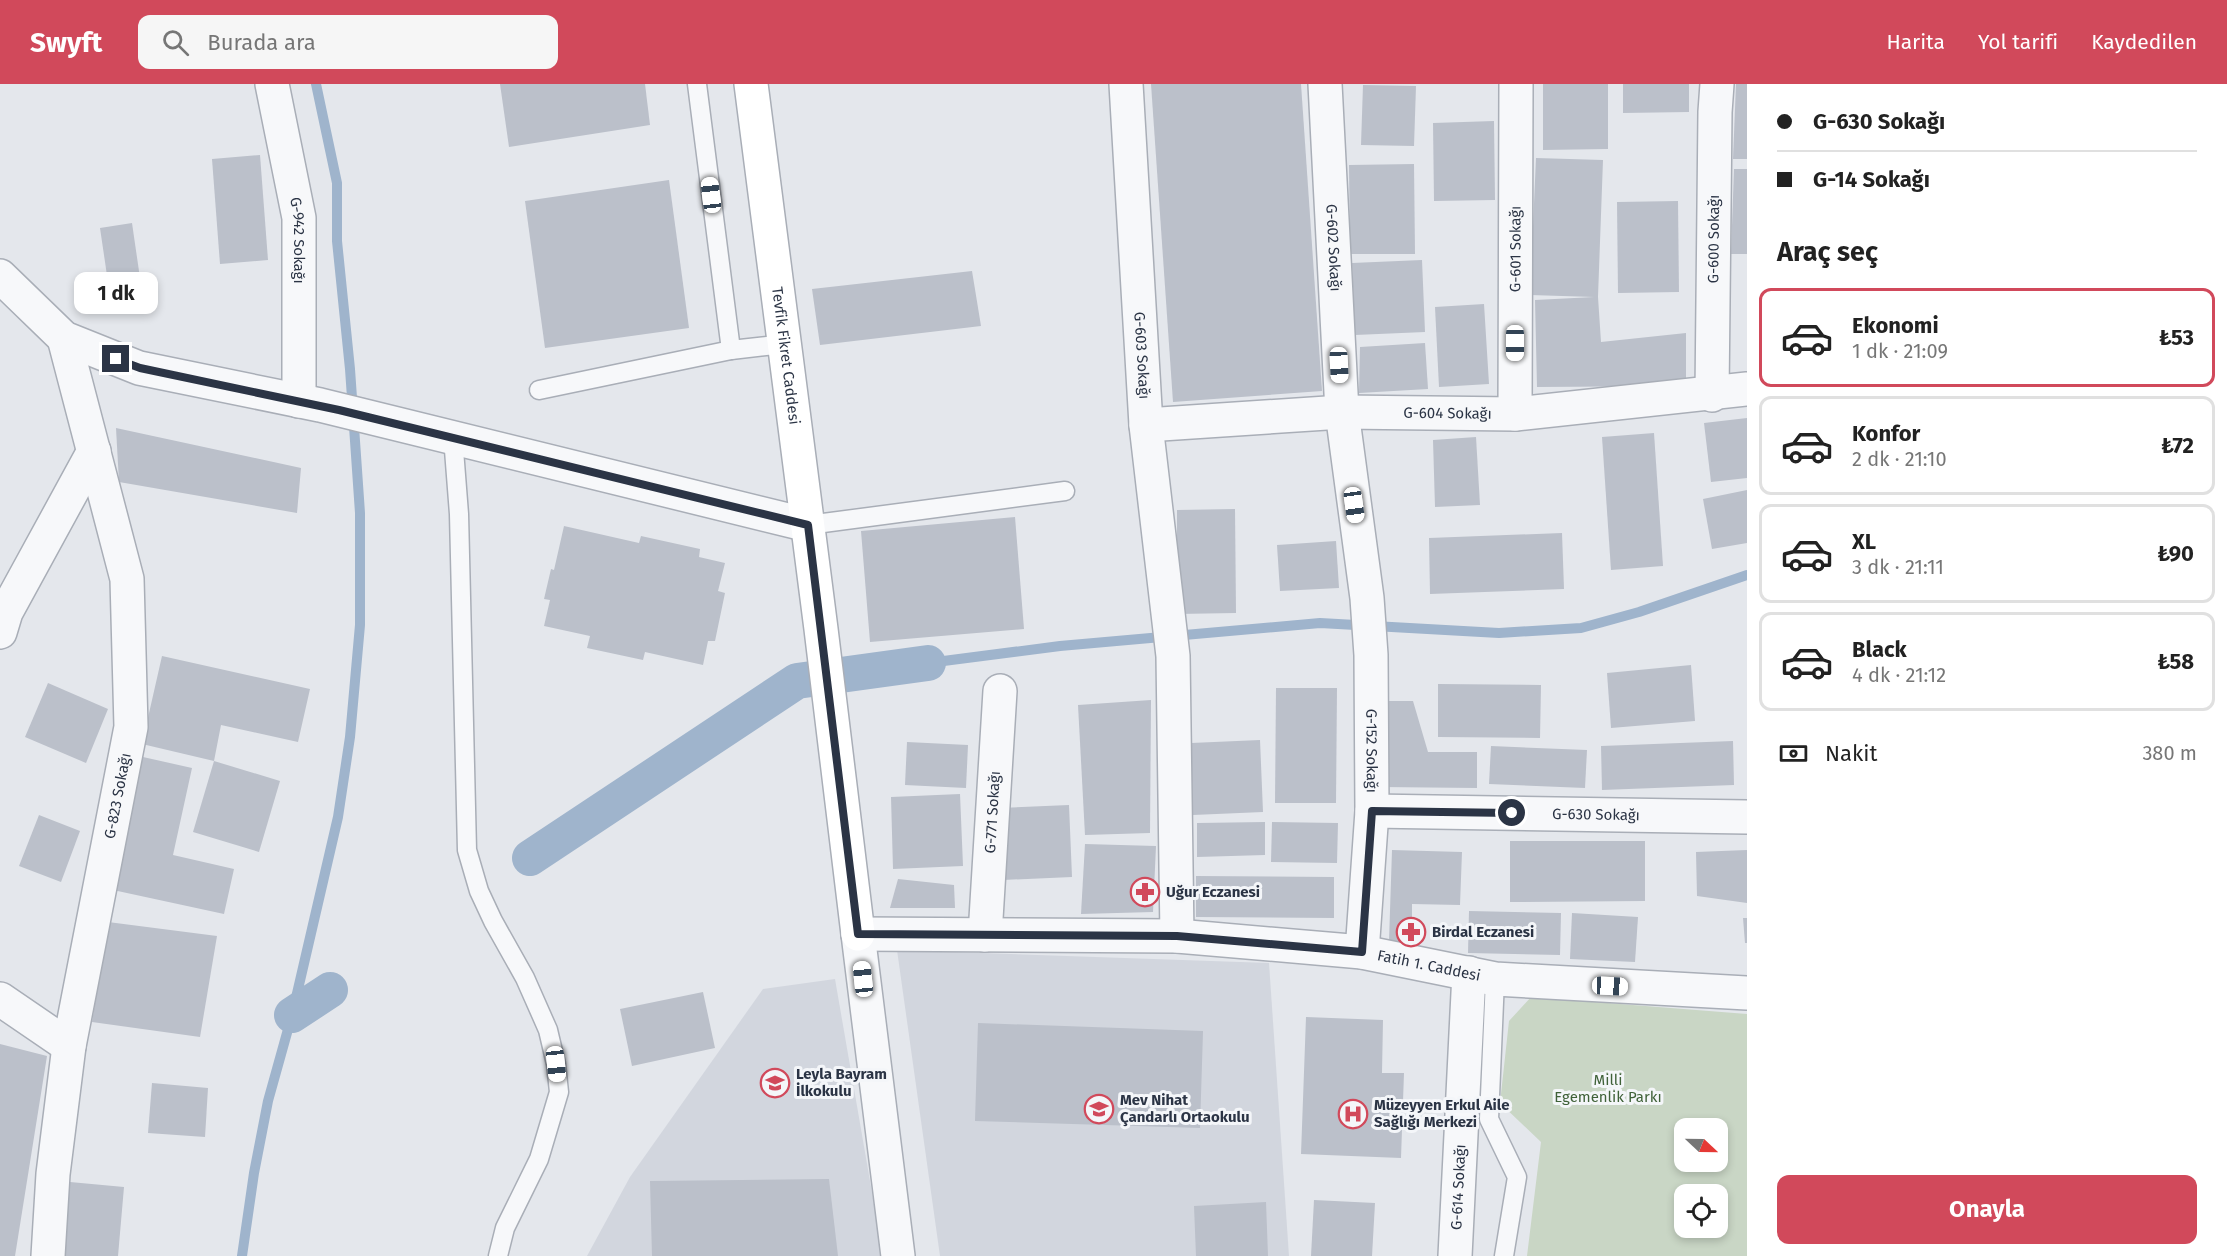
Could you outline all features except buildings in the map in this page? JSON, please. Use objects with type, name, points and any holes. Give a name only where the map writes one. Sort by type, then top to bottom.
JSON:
[{"type":"main road","name":"Tevfik Fikret Caddesi","points":[[751,84],[858,934]]},
{"type":"street","name":"G-942 Sokağı","points":[[272,84],[299,218],[309,403]]},
{"type":"street","name":"G-603 Sokağı","points":[[1126,84],[1146,425],[1172,640],[1177,936]]},
{"type":"street","name":"G-602 Sokağı","points":[[1325,84],[1342,412]]},
{"type":"street","name":"G-601 Sokağı","points":[[1515,414],[1516,84]]},
{"type":"street","name":"G-600 Sokağı","points":[[1712,394],[1715,112],[1718,84]]},
{"type":"street","points":[[0,276],[64,338],[140,368],[309,403],[808,525]]},
{"type":"street","name":"G-823 Sokağı","points":[[48,1256],[53,1174],[69,1046],[130,727],[128,579],[64,338]]},
{"type":"street","name":"G-604 Sokağı","points":[[1146,425],[1342,412],[1515,414],[1747,389]]},
{"type":"street","name":"G-152 Sokağı","points":[[1342,412],[1367,598],[1371,656],[1372,811],[1362,952]]},
{"type":"street","points":[[2,618],[94,451]]},
{"type":"street","name":"G-771 Sokağı","points":[[985,935],[1000,691]]},
{"type":"street","name":"G-630 Sokağı","points":[[1372,811],[1747,817]]},
{"type":"street","points":[[858,934],[898,1256]]},
{"type":"street","name":"Fatih 1. Caddesi","points":[[858,934],[1177,936],[1362,952],[1482,976],[1747,993]]},
{"type":"street","name":"G-614 Sokağı","points":[[1455,1256],[1482,976]]},
{"type":"street","points":[[0,999],[69,1046]]},
{"type":"lane","points":[[697,84],[731,350]]},
{"type":"lane","points":[[539,390],[731,350],[784,344]]},
{"type":"lane","points":[[453,437],[459,514],[467,850],[479,891],[525,978],[548,1030],[556,1064],[559,1092],[539,1160],[505,1228],[498,1256]]},
{"type":"lane","points":[[808,525],[1065,491]]},
{"type":"lane","points":[[1482,976],[1489,1119],[1516,1177],[1504,1256]]},
{"type":"shaded area","name":"Mev Nihat Çandarlı Ortaokulu","points":[[897,950],[1269,963],[1289,1256],[940,1256]]},
{"type":"shaded area","name":"Leyla Bayram İlkokulu","points":[[835,979],[883,1256],[587,1256],[630,1177],[763,989]]},
{"type":"green space","name":"Milli Egemenlik Parkı","points":[[1531,997],[1747,1014],[1747,1256],[1527,1256],[1541,1142],[1500,1103],[1509,1021]]},
{"type":"waterway","points":[[242,1256],[254,1173],[268,1101],[292,1015],[338,817],[350,737],[360,625],[360,513],[350,369],[337,241],[337,183],[316,84]]},
{"type":"waterway","points":[[928,663],[1060,646],[1320,623],[1499,633],[1581,628],[1639,612],[1747,575]]},
{"type":"waterway","points":[[530,858],[797,681],[928,663]]},
{"type":"waterway","points":[[292,1015],[330,990]]},
{"type":"place","name":"Uğur Eczanesi","points":[[1145,892]]},
{"type":"place","name":"Birdal Eczanesi","points":[[1411,932]]},
{"type":"place","name":"Leyla Bayram İlkokulu","points":[[775,1083]]},
{"type":"place","name":"Mev Nihat Çandarlı Ortaokulu","points":[[1099,1109]]},
{"type":"place","name":"Müzeyyen Erkul Aile Sağlığı Merkezi","points":[[1353,1114]]},
{"type":"route","points":[[116,359],[140,368],[339,410],[808,525],[858,934],[1177,936],[1362,952],[1372,811],[1512,813]]}]
